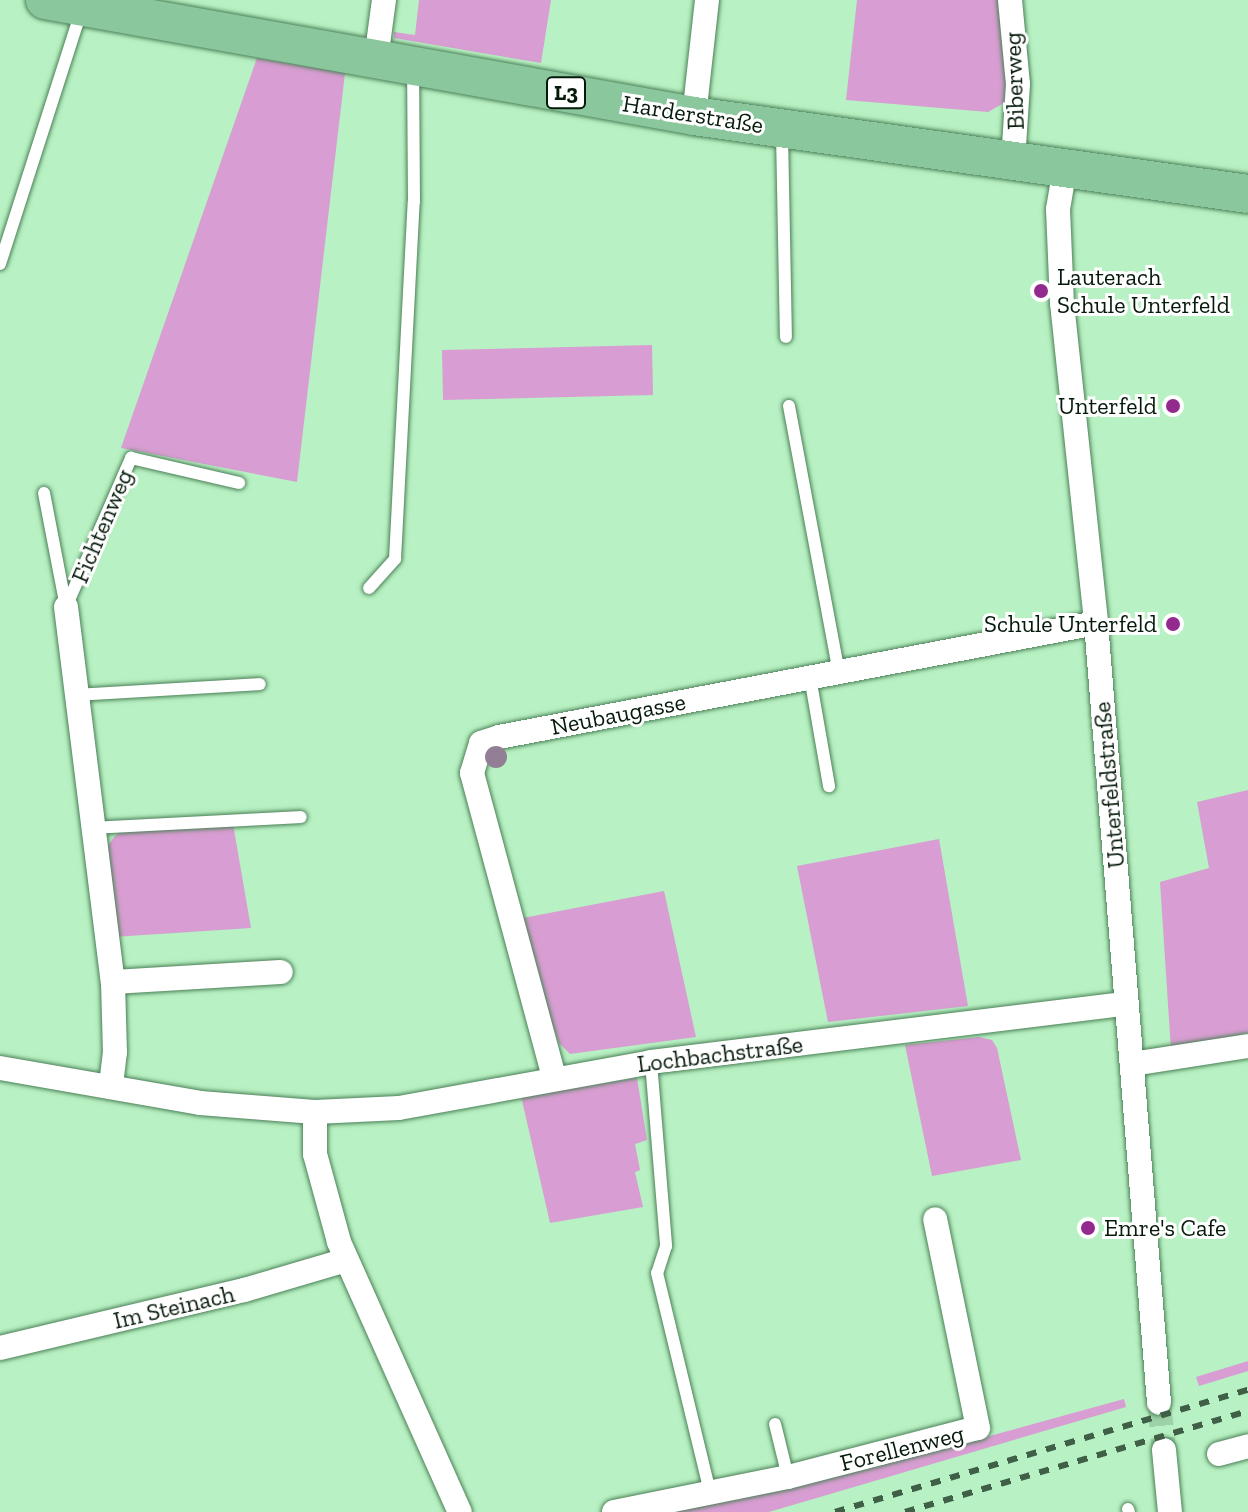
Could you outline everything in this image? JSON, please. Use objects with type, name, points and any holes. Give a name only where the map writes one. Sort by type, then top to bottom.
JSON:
[{"type":"main road","name":"Harderstraße","points":[[65,2],[694,116],[1248,194]]},
{"type":"street","points":[[384,0],[395,62]]},
{"type":"street","points":[[694,116],[707,0]]},
{"type":"street","name":"Biberweg","points":[[1010,0],[1018,84],[1013,161]]},
{"type":"street","name":"Unterfeldstraße","points":[[1065,168],[1058,209],[1062,303],[1096,623],[1159,1402]]},
{"type":"street","name":"Fichtenweg","points":[[66,607],[113,982],[115,1052],[111,1087]]},
{"type":"street","name":"Neubaugasse","points":[[554,1077],[472,773],[481,743],[499,737],[1096,623]]},
{"type":"street","points":[[113,982],[281,972]]},
{"type":"street","name":"Lochbachstraße","points":[[0,1068],[200,1103],[315,1112],[399,1108],[554,1077],[651,1062],[1126,1004]]},
{"type":"street","points":[[1132,1064],[1248,1046]]},
{"type":"street","points":[[315,1112],[315,1154],[346,1260],[460,1512]]},
{"type":"street","name":"Forellenweg","points":[[614,1512],[788,1477],[978,1428],[935,1219]]},
{"type":"street","name":"Im Steinach","points":[[0,1348],[244,1290],[346,1260]]},
{"type":"street","points":[[1219,1454],[1248,1446]]},
{"type":"street","points":[[1164,1450],[1170,1512]]},
{"type":"lane","points":[[0,264],[77,24],[65,2]]},
{"type":"lane","points":[[369,588],[395,559],[414,202],[395,62]]},
{"type":"lane","points":[[782,129],[786,337]]},
{"type":"lane","points":[[789,406],[839,672]]},
{"type":"lane","name":"Fichtenweg","points":[[66,607],[131,458],[239,483]]},
{"type":"lane","name":"Fichtenweg","points":[[44,493],[66,607]]},
{"type":"lane","points":[[810,677],[829,786]]},
{"type":"lane","points":[[77,695],[260,684]]},
{"type":"lane","points":[[92,828],[301,817]]},
{"type":"lane","points":[[651,1062],[666,1246],[657,1273],[710,1492]]},
{"type":"lane","points":[[775,1424],[788,1477]]},
{"type":"shaded area","points":[[419,0],[551,0],[541,63],[394,38],[394,32],[415,35]]},
{"type":"shaded area","points":[[857,0],[1000,0],[1008,82],[1004,103],[988,112],[846,100]]},
{"type":"shaded area","points":[[257,58],[345,73],[297,482],[121,448]]},
{"type":"shaded area","points":[[652,345],[653,395],[443,400],[442,350]]},
{"type":"shaded area","points":[[1248,790],[1248,1033],[1171,1050],[1160,882],[1209,868],[1197,802]]},
{"type":"shaded area","points":[[233,824],[251,928],[113,937],[105,850],[114,837],[119,833]]},
{"type":"shaded area","points":[[939,839],[968,1006],[828,1022],[797,866]]},
{"type":"shaded area","points":[[664,891],[696,1037],[570,1054],[559,1043],[538,986],[523,918]]},
{"type":"shaded area","points":[[979,1037],[992,1040],[997,1048],[1021,1160],[932,1176],[905,1045]]},
{"type":"shaded area","points":[[637,1078],[647,1140],[635,1144],[640,1170],[635,1172],[643,1207],[550,1223],[521,1096]]},
{"type":"shaded area","points":[[1248,1361],[1248,1371],[1199,1386],[1196,1377]]},
{"type":"shaded area","points":[[1124,1399],[1126,1407],[769,1512],[655,1512],[953,1446]]},
{"type":"tunnel","points":[[1159,1402],[1164,1450]]},
{"type":"railway","points":[[835,1512],[1248,1390]]},
{"type":"railway","points":[[905,1512],[1248,1411]]},
{"type":"place","name":"Lauterach Schule Unterfeld","points":[[1041,291]]},
{"type":"place","name":"Unterfeld","points":[[1173,406]]},
{"type":"place","name":"Schule Unterfeld","points":[[1173,624]]},
{"type":"place","name":"Emre's Cafe","points":[[1088,1228]]}]
